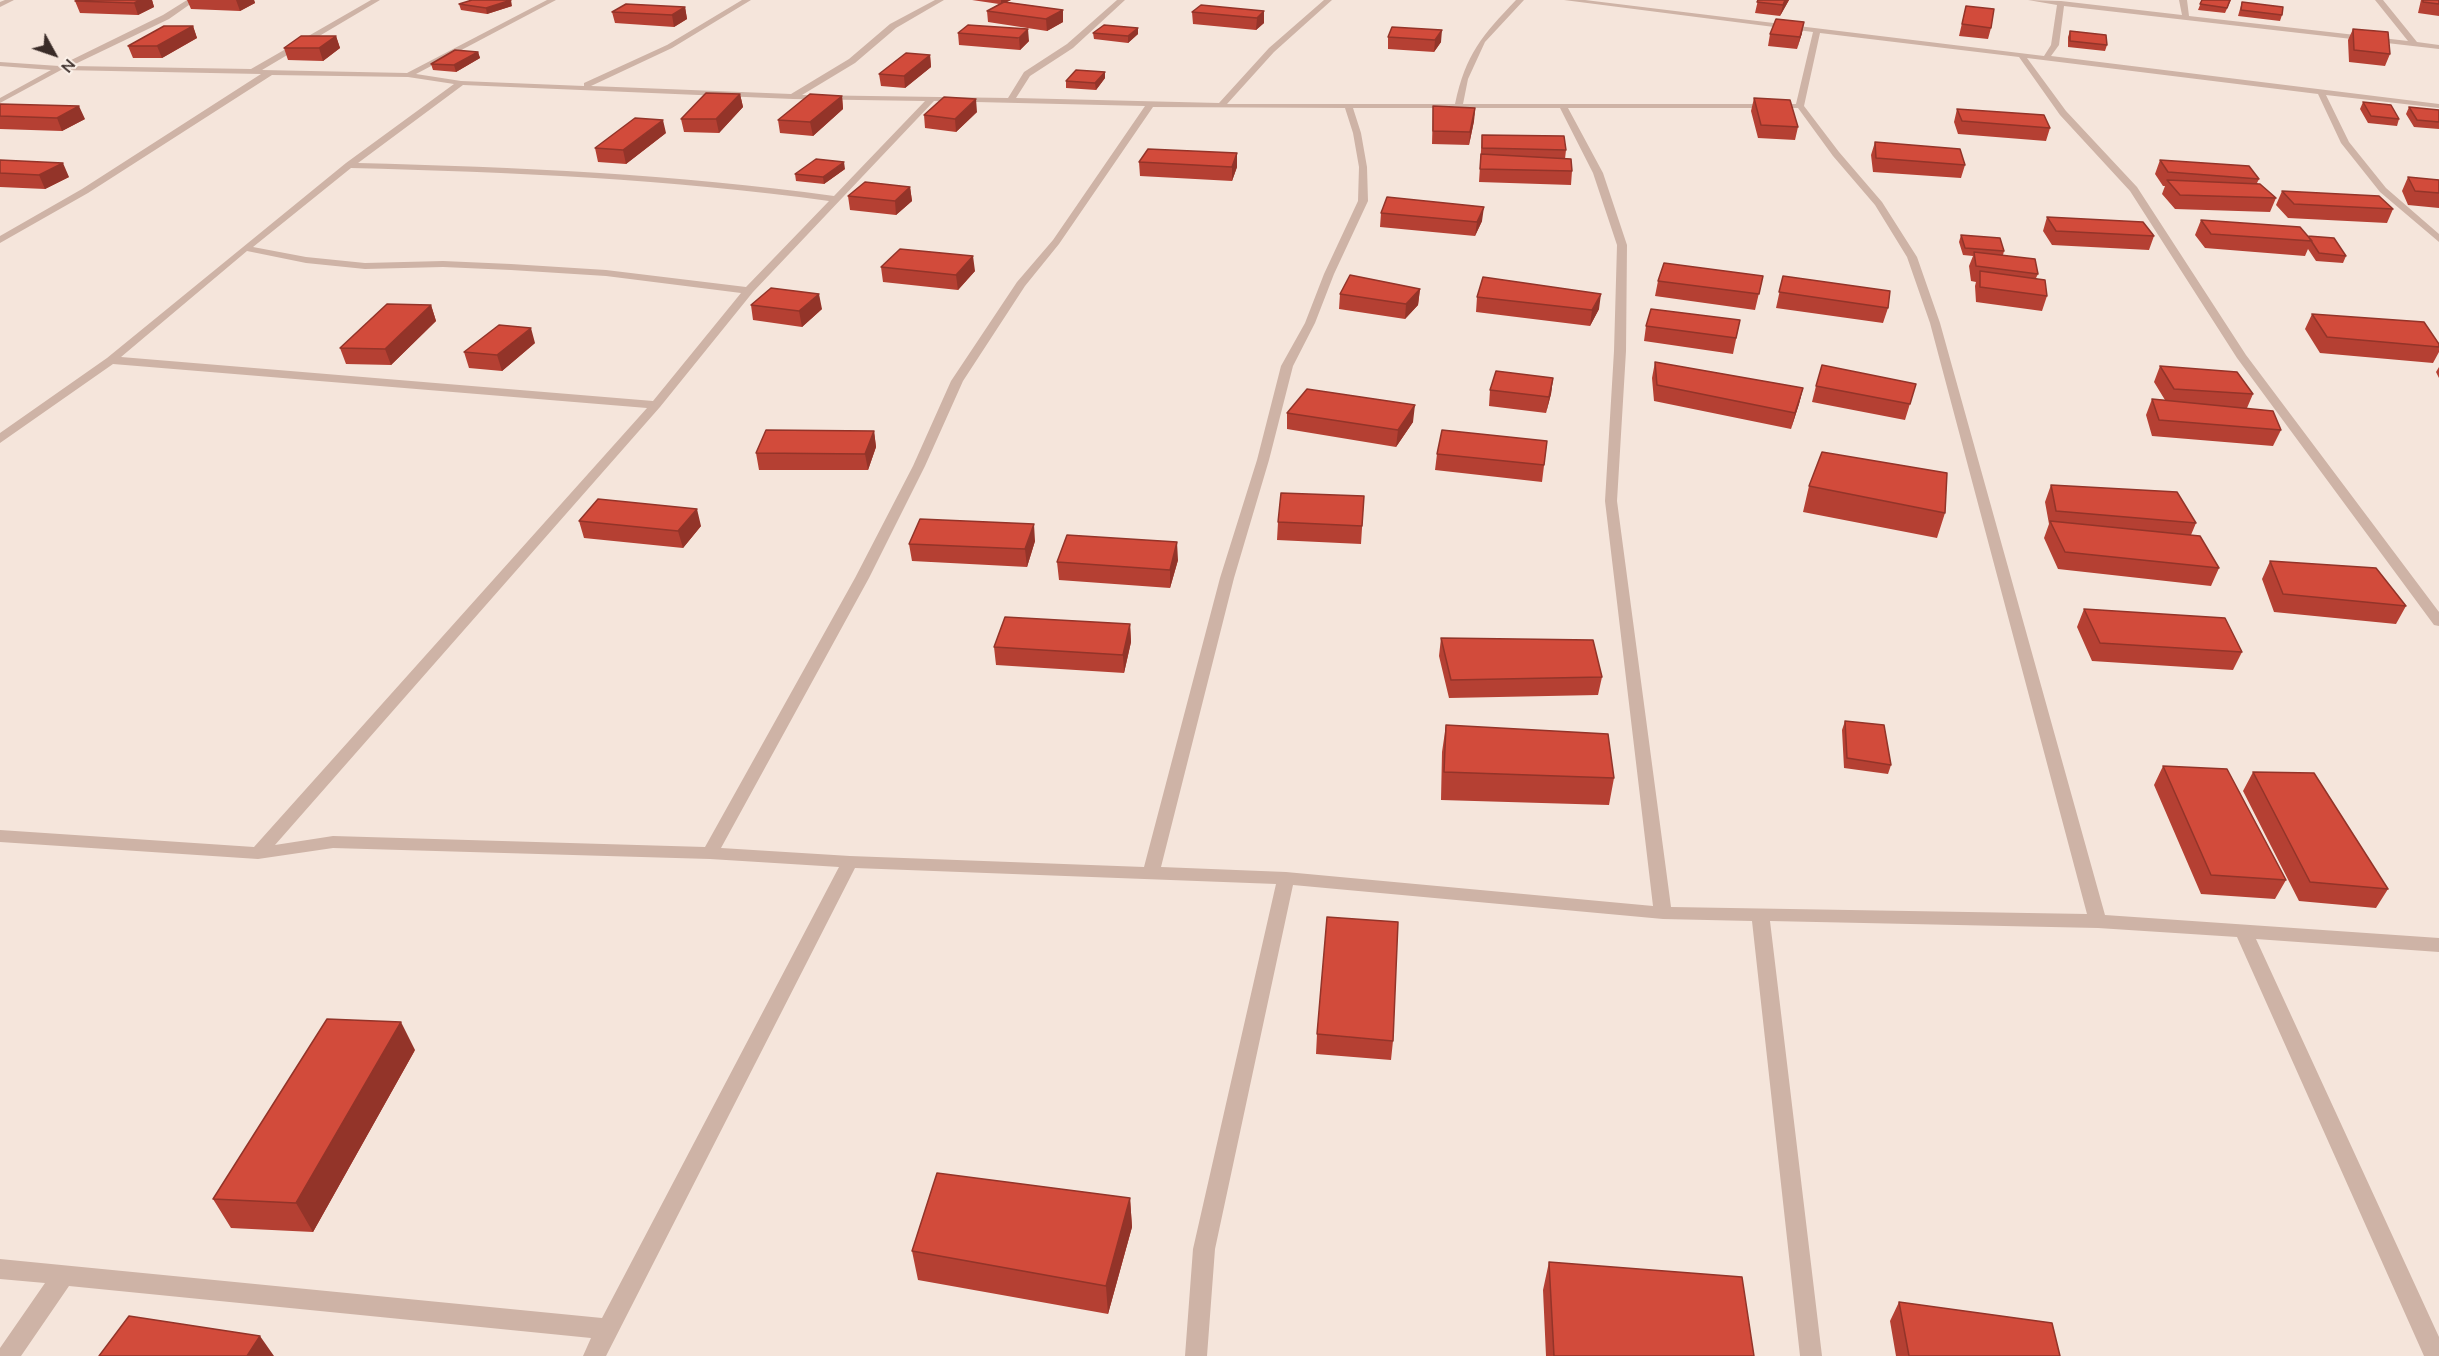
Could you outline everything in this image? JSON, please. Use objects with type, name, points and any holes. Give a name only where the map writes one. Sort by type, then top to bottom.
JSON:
[{"type":"street","points":[[0,5],[10,0]]},
{"type":"street","points":[[0,101],[60,68],[166,16],[192,0]]},
{"type":"street","points":[[250,72],[376,0]]},
{"type":"street","points":[[408,75],[552,0]]},
{"type":"street","points":[[579,88],[609,77],[706,27],[747,0]]},
{"type":"street","points":[[794,97],[852,61],[893,26],[940,0]]},
{"type":"street","points":[[1011,100],[1027,74],[1070,46],[1121,0]]},
{"type":"street","points":[[1221,106],[1240,81],[1303,20],[1328,0]]},
{"type":"street","points":[[1458,107],[1464,79],[1482,41],[1520,0]]},
{"type":"street","points":[[1568,0],[2439,106]]},
{"type":"street","points":[[2032,0],[2439,47]]},
{"type":"street","points":[[2183,0],[2186,18]]},
{"type":"street","points":[[2379,0],[2415,45]]},
{"type":"street","points":[[2047,57],[2054,49],[2061,3]]},
{"type":"street","points":[[1817,30],[1800,106],[1836,154],[1879,204],[1912,257],[1935,323],[2098,921]]},
{"type":"street","points":[[2021,55],[2063,113],[2134,189],[2241,356],[2439,622]]},
{"type":"street","points":[[0,64],[60,68],[408,75],[461,83],[794,97],[1349,108],[1800,106]]},
{"type":"street","points":[[0,240],[86,191],[269,73]]},
{"type":"street","points":[[0,439],[111,360],[244,248],[349,165],[461,83]]},
{"type":"street","points":[[2321,92],[2345,143],[2383,190],[2439,239]]},
{"type":"street","points":[[258,853],[656,405],[749,290],[931,100]]},
{"type":"street","points":[[710,853],[862,578],[957,381],[1021,284],[1056,242],[1150,105]]},
{"type":"street","points":[[1563,106],[1598,173],[1622,245],[1620,351],[1611,501],[1663,913]]},
{"type":"street","points":[[1151,873],[1227,578],[1263,460],[1287,366],[1310,323],[1329,274],[1363,201],[1363,167],[1357,133],[1349,108]]},
{"type":"street","points":[[349,165],[489,168],[638,176],[774,189],[837,199]]},
{"type":"street","points":[[244,248],[306,260],[365,266],[443,264],[511,267],[606,273],[749,290]]},
{"type":"street","points":[[111,360],[656,405]]},
{"type":"street","points":[[0,836],[258,853],[333,842],[710,853],[850,862],[1286,878],[1663,913],[2098,921],[2439,945]]},
{"type":"street","points":[[594,1356],[850,862]]},
{"type":"street","points":[[1196,1356],[1204,1249],[1286,878]]},
{"type":"street","points":[[1760,916],[1811,1356]]},
{"type":"street","points":[[2243,931],[2436,1356]]},
{"type":"street","points":[[0,1269],[606,1329]]},
{"type":"street","points":[[8,1356],[64,1275]]},
{"type":"building","points":[[140,0],[134,3],[75,1]]},
{"type":"building","points":[[472,0],[511,0],[486,8],[459,4]]},
{"type":"building","points":[[1758,0],[1785,0],[1783,5],[1757,2]]},
{"type":"building","points":[[2202,0],[2230,0],[2227,8],[2200,4]]},
{"type":"building","points":[[2423,0],[2439,0],[2439,4],[2423,2]]},
{"type":"building","points":[[1004,2],[1063,10],[1046,19],[987,11]]},
{"type":"building","points":[[2242,2],[2283,7],[2282,15],[2241,10]]},
{"type":"building","points":[[626,4],[685,7],[672,15],[612,12]]},
{"type":"building","points":[[1201,5],[1264,11],[1257,18],[1192,12]]},
{"type":"building","points":[[1966,6],[1994,9],[1991,28],[1962,24]]},
{"type":"building","points":[[1776,19],[1804,22],[1800,37],[1770,34]]},
{"type":"building","points":[[968,25],[1028,29],[1019,38],[958,33]]},
{"type":"building","points":[[1104,25],[1138,28],[1128,36],[1093,33]]},
{"type":"building","points":[[164,26],[193,26],[157,46],[128,46]]},
{"type":"building","points":[[1392,27],[1442,30],[1435,40],[1388,37]]},
{"type":"building","points":[[2353,29],[2388,32],[2390,54],[2354,50]]},
{"type":"building","points":[[2070,31],[2106,35],[2107,45],[2070,41]]},
{"type":"building","points":[[301,36],[336,36],[319,48],[284,48]]},
{"type":"building","points":[[455,50],[478,52],[454,65],[431,64]]},
{"type":"building","points":[[906,53],[930,55],[904,76],[879,74]]},
{"type":"building","points":[[1076,70],[1105,72],[1095,83],[1066,81]]},
{"type":"building","points":[[706,93],[740,94],[716,119],[681,119]]},
{"type":"building","points":[[810,94],[842,96],[810,122],[778,120]]},
{"type":"building","points":[[944,97],[976,99],[955,119],[924,115]]},
{"type":"building","points":[[1754,98],[1790,100],[1798,127],[1761,125]]},
{"type":"building","points":[[2363,102],[2391,105],[2399,119],[2371,116]]},
{"type":"building","points":[[0,104],[79,106],[57,118],[0,116]]},
{"type":"building","points":[[1433,106],[1475,108],[1470,132],[1433,131]]},
{"type":"building","points":[[2409,107],[2439,110],[2439,122],[2417,120]]},
{"type":"building","points":[[1957,109],[2044,115],[2050,128],[1962,121]]},
{"type":"building","points":[[635,118],[663,120],[623,150],[595,148]]},
{"type":"building","points":[[1482,135],[1564,136],[1566,150],[1482,148]]},
{"type":"building","points":[[1875,142],[1960,149],[1965,165],[1876,158]]},
{"type":"building","points":[[1148,149],[1237,153],[1232,167],[1139,162]]},
{"type":"building","points":[[1481,154],[1571,159],[1572,171],[1480,169]]},
{"type":"building","points":[[816,159],[844,162],[823,177],[795,174]]},
{"type":"building","points":[[0,160],[63,163],[39,175],[0,173]]},
{"type":"building","points":[[2160,160],[2249,166],[2259,179],[2168,172]]},
{"type":"building","points":[[2408,177],[2439,180],[2439,193],[2415,191]]},
{"type":"building","points":[[2167,180],[2260,184],[2276,198],[2180,195]]},
{"type":"building","points":[[865,182],[910,187],[895,201],[848,196]]},
{"type":"building","points":[[2282,191],[2379,196],[2393,209],[2294,204]]},
{"type":"building","points":[[1387,197],[1484,207],[1477,222],[1381,213]]},
{"type":"building","points":[[2047,217],[2143,222],[2154,236],[2056,231]]},
{"type":"building","points":[[2201,220],[2300,227],[2312,241],[2211,234]]},
{"type":"building","points":[[1961,235],[2000,238],[2004,251],[1965,248]]},
{"type":"building","points":[[2308,236],[2334,238],[2346,256],[2319,253]]},
{"type":"building","points":[[900,249],[973,256],[956,275],[881,267]]},
{"type":"building","points":[[1974,252],[2035,259],[2038,274],[1976,266]]},
{"type":"building","points":[[1664,263],[1763,276],[1759,294],[1658,281]]},
{"type":"building","points":[[1980,271],[2045,280],[2047,296],[1980,287]]},
{"type":"building","points":[[1350,275],[1420,289],[1406,304],[1340,294]]},
{"type":"building","points":[[1783,276],[1890,291],[1888,308],[1779,292]]},
{"type":"building","points":[[1483,277],[1601,294],[1592,310],[1477,297]]},
{"type":"building","points":[[771,288],[819,294],[799,311],[751,305]]},
{"type":"building","points":[[387,304],[431,305],[385,349],[340,348]]},
{"type":"building","points":[[1651,309],[1740,320],[1736,338],[1646,326]]},
{"type":"building","points":[[2312,314],[2424,322],[2439,347],[2327,337]]},
{"type":"building","points":[[499,325],[531,328],[497,355],[464,352]]},
{"type":"building","points":[[1655,362],[1803,388],[1795,413],[1657,385]]},
{"type":"building","points":[[1822,365],[1916,384],[1910,404],[1816,386]]},
{"type":"building","points":[[2160,366],[2237,372],[2253,394],[2174,389]]},
{"type":"building","points":[[1496,371],[1553,378],[1549,397],[1490,390]]},
{"type":"building","points":[[1307,389],[1415,405],[1398,430],[1287,413]]},
{"type":"building","points":[[2152,399],[2273,411],[2281,430],[2159,420]]},
{"type":"building","points":[[766,430],[874,431],[865,454],[756,453]]},
{"type":"building","points":[[1442,430],[1547,441],[1544,465],[1437,454]]},
{"type":"building","points":[[1822,452],[1947,473],[1945,513],[1809,486]]},
{"type":"building","points":[[2051,485],[2177,492],[2196,523],[2056,511]]},
{"type":"building","points":[[1281,493],[1364,496],[1362,526],[1278,522]]},
{"type":"building","points":[[598,499],[697,509],[678,531],[579,521]]},
{"type":"building","points":[[920,519],[1034,524],[1025,549],[909,544]]},
{"type":"building","points":[[2050,521],[2200,536],[2219,568],[2065,552]]},
{"type":"building","points":[[1067,535],[1177,542],[1170,570],[1057,562]]},
{"type":"building","points":[[2270,561],[2376,568],[2406,606],[2283,594]]},
{"type":"building","points":[[2084,609],[2225,618],[2242,652],[2100,643]]},
{"type":"building","points":[[1005,617],[1130,624],[1123,655],[994,647]]},
{"type":"building","points":[[1441,638],[1593,640],[1602,677],[1451,680]]},
{"type":"building","points":[[1845,721],[1884,725],[1891,765],[1847,758]]},
{"type":"building","points":[[1446,725],[1608,734],[1614,778],[1444,772]]},
{"type":"building","points":[[2163,766],[2227,769],[2286,880],[2211,875]]},
{"type":"building","points":[[2253,772],[2314,773],[2388,889],[2310,882]]},
{"type":"building","points":[[1327,917],[1398,922],[1393,1041],[1317,1034]]},
{"type":"building","points":[[327,1019],[401,1022],[296,1203],[213,1199]]},
{"type":"building","points":[[937,1173],[1130,1198],[1106,1286],[912,1251]]},
{"type":"building","points":[[1549,1262],[1742,1277],[1754,1356],[1554,1356]]},
{"type":"building","points":[[1899,1302],[2052,1323],[2060,1356],[1909,1356]]},
{"type":"building","points":[[129,1316],[260,1336],[247,1356],[99,1356]]}]
